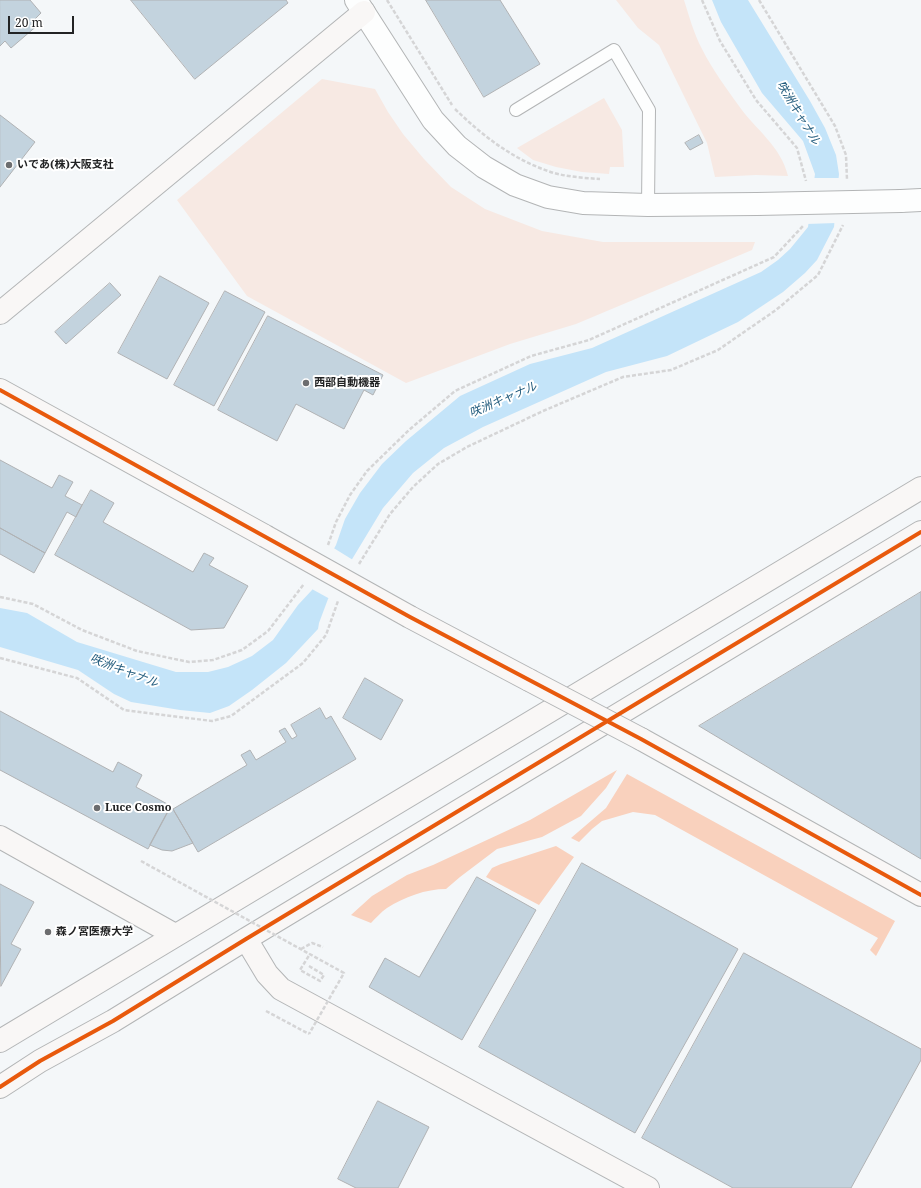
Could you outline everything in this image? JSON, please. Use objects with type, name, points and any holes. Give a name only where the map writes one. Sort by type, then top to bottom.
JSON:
[{"type":"street","points":[[0,314],[360,6],[433,120],[457,146],[484,167],[515,184],[548,197],[583,203],[648,204],[757,204],[911,200]]},
{"type":"street","points":[[0,390],[410,617],[641,740],[921,896]]},
{"type":"street","points":[[0,1041],[921,488]]},
{"type":"street","points":[[0,1087],[40,1061],[113,1021],[246,939],[921,532]]},
{"type":"street","points":[[0,837],[175,935]]},
{"type":"street","points":[[246,939],[267,974],[280,989],[648,1188]]},
{"type":"lane","points":[[516,110],[614,50],[649,110],[648,204]]},
{"type":"path","points":[[387,0],[453,106],[477,130],[529,164],[555,173],[581,178],[604,180]]},
{"type":"path","points":[[702,0],[720,41],[756,100],[797,148],[806,178],[806,186]]},
{"type":"path","points":[[759,0],[835,126],[846,155],[847,184]]},
{"type":"path","points":[[356,568],[390,514],[413,487],[438,464],[467,447],[536,414],[623,377],[672,370],[718,350],[776,310],[818,274],[842,225],[843,218]]},
{"type":"path","points":[[326,549],[330,542],[336,522],[350,495],[367,471],[409,430],[454,391],[531,356],[589,340],[774,257],[803,225]]},
{"type":"path","points":[[0,597],[33,604],[82,630],[137,651],[189,662],[213,660],[242,650],[268,631],[306,580]]},
{"type":"path","points":[[0,658],[77,678],[124,710],[212,722],[231,716],[303,663],[326,635],[340,599]]},
{"type":"path","points":[[141,861],[344,973],[308,1034],[266,1011]]},
{"type":"path","points":[[301,949],[312,942],[323,947]]},
{"type":"path","points":[[309,966],[324,975],[320,981],[300,970],[310,954]]},
{"type":"shaded area","points":[[616,0],[684,0],[692,25],[710,64],[745,114],[774,147],[785,165],[788,176],[756,175],[715,177],[707,143],[659,45],[638,28]]},
{"type":"shaded area","points":[[322,79],[375,89],[403,134],[424,159],[451,187],[485,209],[542,231],[603,242],[755,242],[752,250],[576,324],[510,344],[406,383],[247,296],[177,200]]},
{"type":"shaded area","points":[[604,98],[622,130],[624,167],[610,167],[609,174],[582,172],[556,167],[533,160],[517,148]]},
{"type":"shaded area","points":[[617,770],[606,788],[581,816],[542,837],[497,849],[446,889],[431,890],[415,894],[401,900],[381,913],[371,923],[351,915],[372,896],[407,875],[433,865],[530,820]]},
{"type":"shaded area","points":[[627,774],[895,921],[876,956],[870,950],[878,938],[655,815],[633,812],[602,821],[579,842],[571,838],[606,808]]},
{"type":"shaded area","points":[[556,846],[574,857],[539,905],[486,877],[492,868],[501,864]]},
{"type":"water","name":"咲洲キャナル","points":[[712,0],[748,0],[810,101],[825,128],[836,155],[839,174],[834,227],[817,260],[805,273],[783,292],[738,322],[667,356],[606,372],[483,427],[444,448],[413,473],[383,508],[328,599],[318,629],[286,663],[229,706],[210,713],[131,702],[114,694],[78,670],[0,647],[0,608],[27,613],[77,642],[176,672],[208,672],[228,667],[252,656],[273,640],[298,605],[312,590],[336,545],[345,519],[360,493],[382,464],[406,441],[460,396],[530,364],[592,348],[761,272],[778,260],[790,249],[808,227],[815,174],[803,141],[762,93],[721,22]]},
{"type":"pier","points":[[812,178],[841,178],[836,223],[806,224]]},
{"type":"pier","points":[[332,547],[353,560],[330,599],[310,588]]},
{"type":"building","points":[[0,0],[30,0],[41,13],[35,19],[39,24],[11,48],[5,41],[0,46]]},
{"type":"building","points":[[131,0],[286,0],[288,3],[195,79]]},
{"type":"building","points":[[426,0],[500,0],[540,64],[484,97]]},
{"type":"building","name":"いであ(株)大阪支社","points":[[0,115],[35,142],[0,187]]},
{"type":"building","points":[[699,135],[703,143],[690,150],[685,143]]},
{"type":"building","points":[[160,276],[209,303],[167,379],[118,353]]},
{"type":"building","points":[[110,283],[121,295],[66,344],[55,332]]},
{"type":"building","points":[[225,291],[265,312],[214,406],[174,385]]},
{"type":"building","name":"西部自動機器","points":[[268,316],[383,375],[373,395],[364,390],[344,429],[296,404],[277,441],[218,410]]},
{"type":"building","points":[[0,460],[52,488],[59,475],[73,482],[65,496],[82,505],[76,517],[67,512],[45,553],[0,528]]},
{"type":"building","points":[[91,490],[114,503],[103,522],[193,572],[204,553],[214,558],[209,565],[248,586],[224,628],[191,630],[55,555]]},
{"type":"building","points":[[0,528],[45,553],[34,573],[0,554]]},
{"type":"building","points":[[921,592],[921,859],[699,726]]},
{"type":"building","points":[[365,678],[403,700],[381,740],[343,718]]},
{"type":"building","points":[[320,708],[326,719],[331,716],[356,759],[198,852],[173,809],[247,765],[241,755],[250,750],[256,760],[286,742],[279,731],[285,728],[292,739],[297,736],[291,725]]},
{"type":"building","points":[[0,711],[113,772],[118,762],[142,775],[136,787],[171,806],[148,849],[0,770]]},
{"type":"building","points":[[171,806],[193,843],[172,851],[162,850],[150,845]]},
{"type":"building","points":[[582,863],[738,949],[635,1133],[479,1047]]},
{"type":"building","points":[[477,877],[536,910],[462,1040],[369,987],[385,958],[419,977]]},
{"type":"building","points":[[0,884],[34,902],[11,944],[21,949],[1,986]]},
{"type":"building","points":[[744,953],[921,1049],[921,1060],[851,1188],[733,1188],[642,1138]]},
{"type":"building","points":[[378,1101],[429,1127],[398,1188],[356,1188],[338,1179]]},
{"type":"cycle path","points":[[0,390],[410,617],[641,739],[921,895]]},
{"type":"cycle path","points":[[0,1087],[40,1061],[113,1021],[246,939],[921,532]]},
{"type":"place","name":"いであ(株)大阪支社","points":[[9,165]]},
{"type":"place","name":"西部自動機器","points":[[306,383]]},
{"type":"place","name":"Luce Cosmo","points":[[97,808]]},
{"type":"place","name":"森ノ宮医療大学","points":[[48,932]]}]
